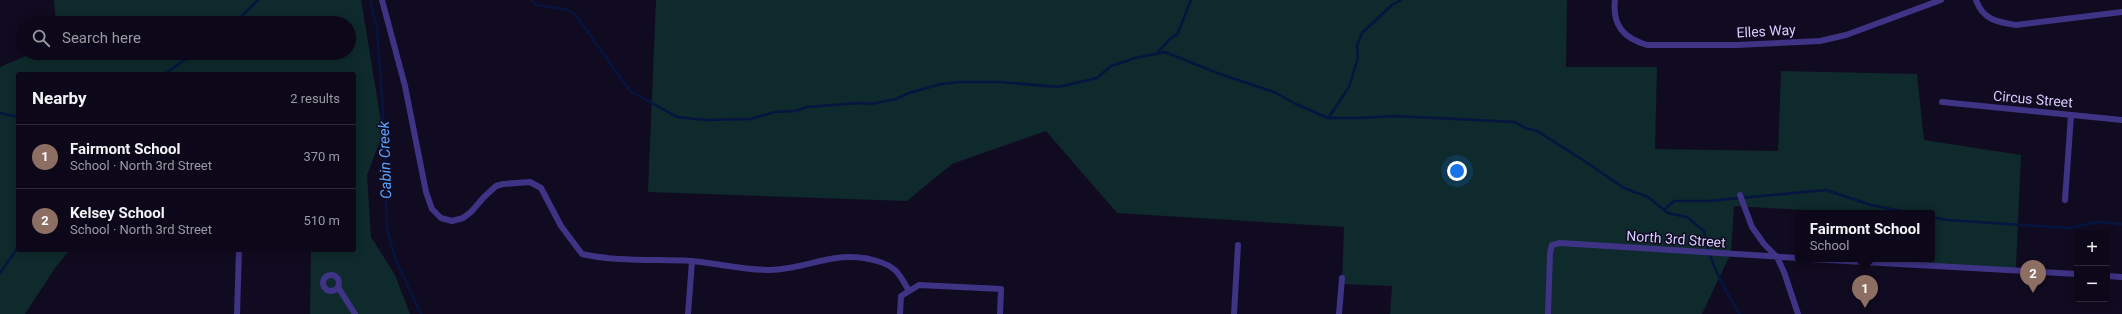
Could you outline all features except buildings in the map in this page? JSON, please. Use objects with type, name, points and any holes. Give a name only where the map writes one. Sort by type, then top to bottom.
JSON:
[{"type":"street","points":[[382,0],[404,86],[426,192],[432,209],[441,218],[452,221],[463,218],[471,212],[490,192],[503,184],[530,182],[541,188],[561,226],[582,254],[598,258],[692,261],[769,270],[783,270],[829,258],[856,257],[876,260],[894,267],[909,291]]},
{"type":"street","name":"Elles Way","points":[[1615,0],[1614,10],[1618,25],[1626,36],[1636,42],[1647,45],[1736,45],[1833,39],[1940,0]]},
{"type":"street","points":[[1976,0],[1986,17],[1998,22],[2016,25],[2122,12]]},
{"type":"street","name":"Circus Street","points":[[1942,102],[2122,120]]},
{"type":"street","points":[[2065,200],[2071,115]]},
{"type":"street","points":[[1740,195],[1752,227],[1764,244],[1777,257],[1784,272],[1798,314]]},
{"type":"street","name":"North 3rd Street","points":[[1548,314],[1550,252],[1552,245],[1560,243],[1795,258]]},
{"type":"street","points":[[1234,314],[1238,245]]},
{"type":"street","points":[[237,314],[239,252]]},
{"type":"street","points":[[688,314],[692,261]]},
{"type":"street","points":[[1863,262],[2074,274]]},
{"type":"street","points":[[2110,276],[2122,277]]},
{"type":"street","points":[[1339,314],[1342,278]]},
{"type":"street","points":[[900,314],[901,296],[919,284],[1001,289],[1000,314]]},
{"type":"street","points":[[338,287],[355,314]]},
{"type":"green space","points":[[54,0],[361,0],[383,133],[367,175],[371,237],[395,275],[410,314],[310,314],[311,252],[356,252],[356,72],[16,72],[16,252],[68,252],[55,268],[25,314],[0,314],[0,67],[16,60],[356,60],[356,16],[55,16]]},
{"type":"green space","points":[[656,0],[1567,0],[1566,67],[1657,67],[1655,149],[1778,151],[1781,71],[1917,74],[1924,140],[2021,155],[2016,268],[1907,262],[1935,262],[1935,210],[1804,210],[1734,206],[1731,253],[1702,314],[1390,314],[1392,286],[1342,284],[1344,227],[1117,213],[1046,131],[952,164],[907,201],[648,192]]},
{"type":"waterway","points":[[242,16],[258,0]]},
{"type":"waterway","name":"Cabin Creek","points":[[370,0],[377,28],[383,111],[387,229],[395,258],[421,314]]},
{"type":"waterway","points":[[532,0],[536,5],[565,9],[575,14],[630,91],[677,117],[706,120],[750,119],[775,112],[795,111],[807,107],[860,103],[871,104],[896,99],[909,93],[941,84],[960,82],[1000,82],[1058,87],[1097,78],[1111,66],[1135,58],[1165,52],[1220,74],[1274,92],[1296,104],[1328,118],[1395,116],[1515,122],[1525,128],[1537,131],[1624,188],[1648,197],[1668,213],[1687,217],[1704,231],[1713,263],[1728,295],[1740,314]]},
{"type":"waterway","points":[[1156,54],[1172,37],[1177,35],[1191,0]]},
{"type":"waterway","points":[[1329,117],[1349,87],[1358,58],[1357,46],[1362,33],[1392,5],[1401,0]]},
{"type":"waterway","points":[[168,72],[184,60]]},
{"type":"waterway","points":[[0,113],[16,117]]},
{"type":"waterway","points":[[1664,210],[1674,201],[1709,201],[1826,190],[1871,205],[1897,210]]},
{"type":"waterway","points":[[1935,218],[1947,220],[2070,228],[2096,222],[2122,224]]},
{"type":"waterway","points":[[0,273],[16,250]]},
{"type":"place","name":"Kelsey School","points":[[2033,293]]},
{"type":"place","name":"Fairmont School","points":[[1865,308]]}]
